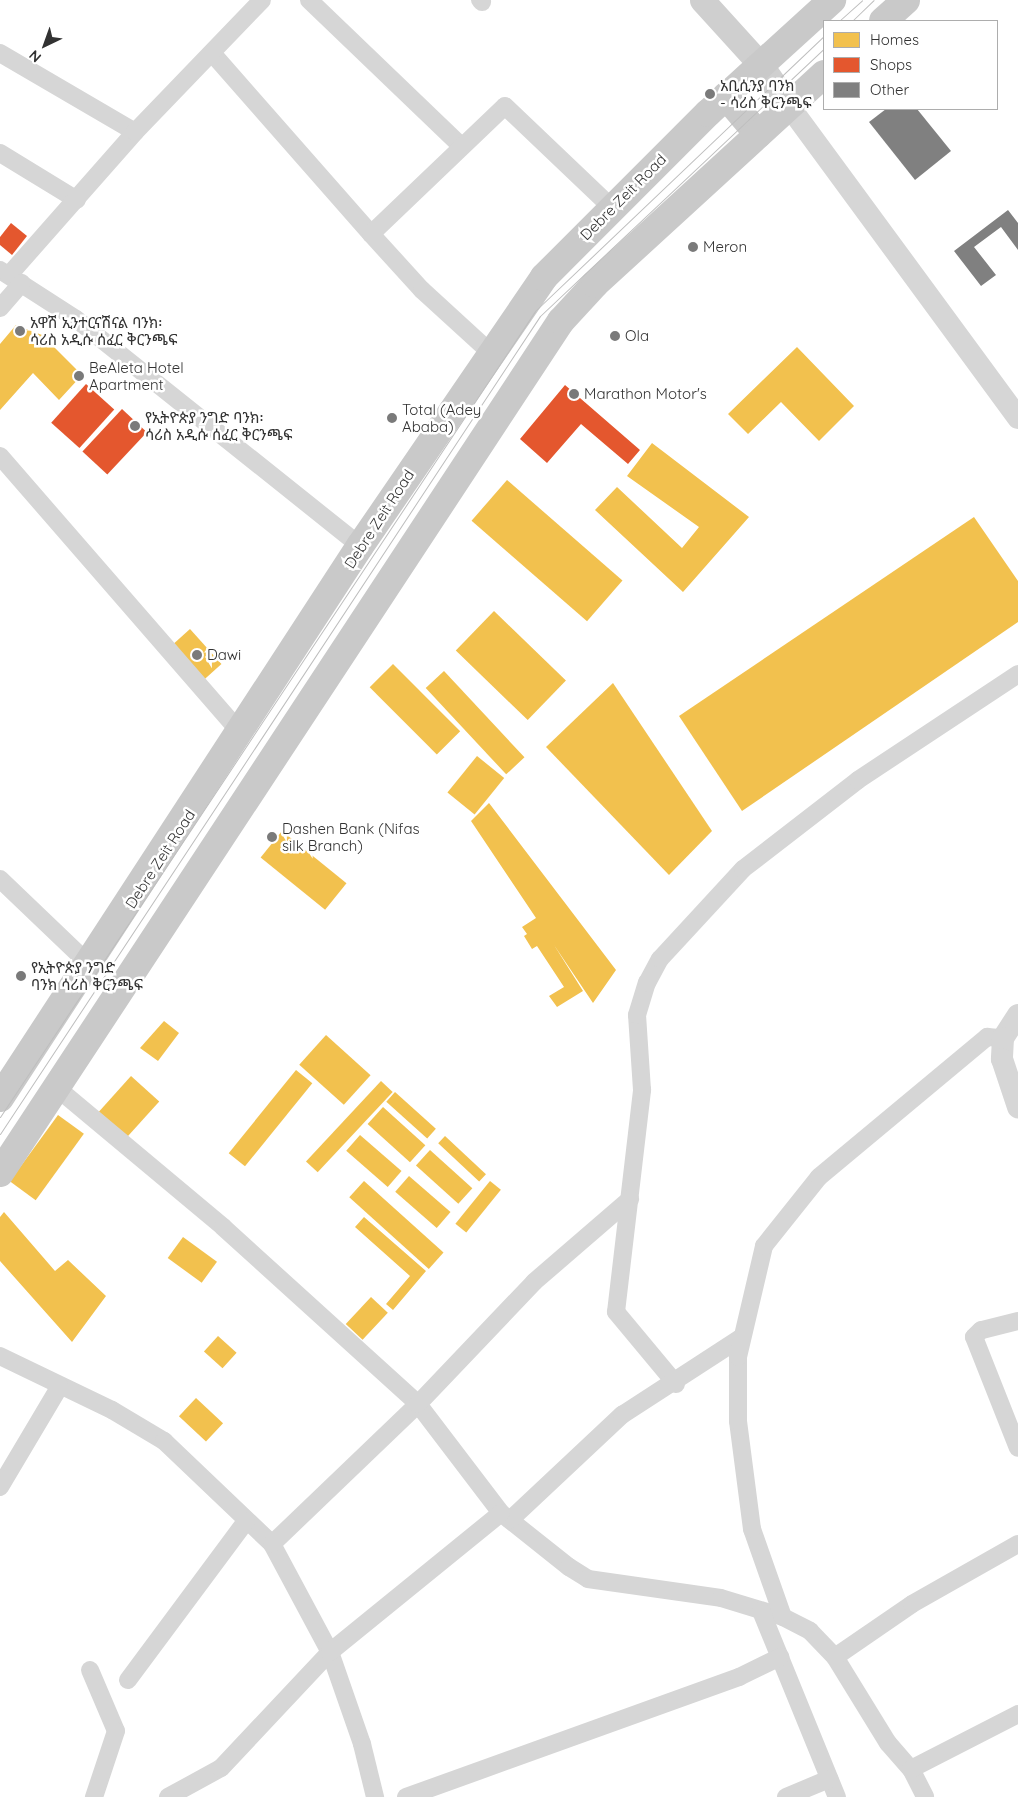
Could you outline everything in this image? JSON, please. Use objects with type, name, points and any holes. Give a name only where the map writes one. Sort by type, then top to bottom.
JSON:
[{"type":"main road","points":[[702,0],[761,65],[789,106]]},
{"type":"main road","name":"Debre Zeit Road","points":[[0,1098],[90,965],[241,734],[360,546],[490,352],[544,277],[726,96],[832,0]]},
{"type":"main road","points":[[884,20],[906,0]]},
{"type":"main road","points":[[0,1172],[57,1088],[277,746],[561,321],[595,284],[823,75]]},
{"type":"main road","points":[[726,96],[758,134]]},
{"type":"street","points":[[0,308],[10,276],[135,132],[262,0]]},
{"type":"street","points":[[309,0],[460,145]]},
{"type":"street","points":[[0,53],[135,132]]},
{"type":"street","points":[[212,53],[422,290],[490,352]]},
{"type":"street","points":[[789,106],[1018,418]]},
{"type":"street","points":[[371,234],[460,145],[497,111],[511,108],[613,208]]},
{"type":"street","points":[[0,153],[77,200]]},
{"type":"street","points":[[10,276],[76,319],[360,546]]},
{"type":"street","points":[[0,456],[241,734]]},
{"type":"street","points":[[676,1384],[616,1312],[642,1090],[637,1015],[660,959],[743,868],[858,780],[1018,674]]},
{"type":"street","points":[[0,879],[90,965]]},
{"type":"street","points":[[1018,1015],[1003,1038],[1004,1070],[1018,1107]]},
{"type":"street","points":[[783,1617],[752,1529],[738,1421],[738,1356],[764,1246],[792,1208],[819,1177],[987,1037],[1003,1038]]},
{"type":"street","points":[[57,1088],[222,1226],[418,1404],[505,1517],[588,1579],[721,1598],[783,1617],[810,1631],[835,1657],[888,1742],[911,1769],[925,1797]]},
{"type":"street","points":[[272,1544],[418,1404],[534,1282],[630,1199]]},
{"type":"street","points":[[1018,1321],[981,1330],[974,1337],[1018,1448]]},
{"type":"street","points":[[168,1797],[221,1768],[253,1740],[330,1652],[505,1517],[603,1431],[676,1384],[742,1337]]},
{"type":"street","points":[[0,1356],[164,1441],[272,1544],[330,1652],[362,1744],[375,1797]]},
{"type":"street","points":[[0,1487],[60,1386]]},
{"type":"street","points":[[128,1680],[246,1521]]},
{"type":"street","points":[[835,1657],[912,1604],[1018,1544]]},
{"type":"street","points":[[761,1611],[837,1797]]},
{"type":"street","points":[[406,1797],[739,1677],[780,1657]]},
{"type":"street","points":[[90,1670],[116,1731],[94,1797]]},
{"type":"street","points":[[911,1769],[1018,1714]]},
{"type":"street","points":[[786,1797],[829,1779]]},
{"type":"building: Homes","points":[[16,325],[42,335],[82,375],[59,400],[33,373],[0,410],[0,344]]},
{"type":"building: Homes","points":[[797,347],[854,406],[819,441],[781,402],[748,434],[728,414]]},
{"type":"building: Homes","points":[[652,443],[749,517],[683,592],[595,510],[617,487],[682,548],[699,527],[627,476]]},
{"type":"building: Homes","points":[[507,480],[622,580],[587,621],[472,521]]},
{"type":"building: Homes","points":[[974,517],[1018,581],[1018,622],[742,811],[679,716]]},
{"type":"building: Homes","points":[[494,611],[566,680],[528,720],[456,651]]},
{"type":"building: Homes","name":"Dawi","points":[[190,629],[221,664],[203,681],[171,646]]},
{"type":"building: Homes","points":[[393,664],[460,731],[437,755],[370,687]]},
{"type":"building: Homes","points":[[444,671],[524,757],[506,774],[426,688]]},
{"type":"building: Homes","points":[[613,683],[712,831],[669,875],[546,747]]},
{"type":"building: Homes","points":[[477,756],[504,778],[475,815],[447,793]]},
{"type":"building: Homes","points":[[489,803],[616,970],[593,1003],[554,945],[583,991],[557,1007],[549,996],[564,987],[537,946],[532,949],[524,936],[527,934],[522,927],[536,918],[471,821]]},
{"type":"building: Homes","points":[[282,831],[347,883],[325,910],[261,857]]},
{"type":"building: Homes","points":[[164,1021],[179,1033],[158,1061],[140,1048]]},
{"type":"building: Homes","points":[[326,1035],[371,1075],[344,1105],[299,1065]]},
{"type":"building: Homes","points":[[296,1070],[312,1083],[245,1166],[229,1153]]},
{"type":"building: Homes","points":[[131,1076],[159,1101],[127,1137],[99,1112]]},
{"type":"building: Homes","points":[[381,1081],[393,1092],[318,1172],[306,1161]]},
{"type":"building: Homes","points":[[395,1092],[436,1129],[427,1138],[386,1102]]},
{"type":"building: Homes","points":[[383,1107],[425,1145],[410,1162],[368,1124]]},
{"type":"building: Homes","points":[[58,1115],[84,1134],[36,1200],[10,1181]]},
{"type":"building: Homes","points":[[360,1135],[402,1171],[388,1187],[346,1151]]},
{"type":"building: Homes","points":[[445,1136],[486,1174],[479,1182],[438,1143]]},
{"type":"building: Homes","points":[[430,1150],[472,1188],[458,1204],[416,1166]]},
{"type":"building: Homes","points":[[409,1176],[451,1212],[437,1228],[395,1192]]},
{"type":"building: Homes","points":[[364,1181],[444,1253],[429,1269],[349,1197]]},
{"type":"building: Homes","points":[[490,1181],[501,1190],[466,1233],[455,1224]]},
{"type":"building: Homes","points":[[4,1212],[55,1271],[68,1260],[106,1296],[72,1342],[0,1261],[0,1217]]},
{"type":"building: Homes","points":[[364,1217],[426,1271],[393,1310],[386,1304],[410,1276],[355,1227]]},
{"type":"building: Homes","points":[[183,1237],[217,1262],[202,1283],[168,1258]]},
{"type":"building: Homes","points":[[371,1297],[388,1313],[363,1340],[346,1324]]},
{"type":"building: Homes","points":[[218,1336],[237,1353],[223,1368],[204,1352]]},
{"type":"building: Homes","points":[[196,1398],[223,1423],[206,1442],[179,1416]]},
{"type":"building: Shops","points":[[11,223],[27,236],[12,255],[0,245],[0,237]]},
{"type":"building: Shops","points":[[86,384],[114,409],[79,448],[51,423]]},
{"type":"building: Shops","points":[[565,385],[640,450],[628,464],[581,424],[547,463],[520,439]]},
{"type":"building: Shops","points":[[122,409],[147,432],[107,475],[82,451]]},
{"type":"building: Other","points":[[885,110],[918,110],[951,151],[915,180],[869,122]]},
{"type":"building: Other","points":[[1008,210],[1018,223],[1018,250],[1001,227],[974,247],[996,275],[981,286],[954,251]]},
{"type":"tram line","points":[[840,20],[862,0]]},
{"type":"tram line","points":[[853,20],[874,0]]},
{"type":"tram line","points":[[0,1117],[535,311],[823,37]]},
{"type":"tram line","points":[[0,1134],[540,316],[823,49]]},
{"type":"place","name":"አቢሲንያ ባንክ - ሳሪስ ቅርንጫፍ","points":[[710,94]]},
{"type":"place","name":"Meron","points":[[693,247]]},
{"type":"place","name":"አዋሽ ኢንተርናሽናል ባንክ፡ ሳሪስ አዲሱ ሰፈር ቅርንጫፍ","points":[[20,331]]},
{"type":"place","name":"Ola","points":[[615,336]]},
{"type":"place","name":"BeAleta Hotel Apartment","points":[[79,376]]},
{"type":"place","name":"Marathon Motor's","points":[[574,394]]},
{"type":"place","name":"Total (Adey Ababa)","points":[[392,418]]},
{"type":"place","name":"የኢትዮጵያ ንግድ ባንክ፡ ሳሪስ አዲሱ ሰፈር ቅርንጫፍ","points":[[135,426]]},
{"type":"place","name":"Dawi","points":[[197,655]]},
{"type":"place","name":"Dashen Bank (Nifas silk Branch)","points":[[272,837]]},
{"type":"place","name":"የኢትዮጵያ ንግድ ባንክ ሳሪስ ቅርንጫፍ","points":[[21,976]]}]
